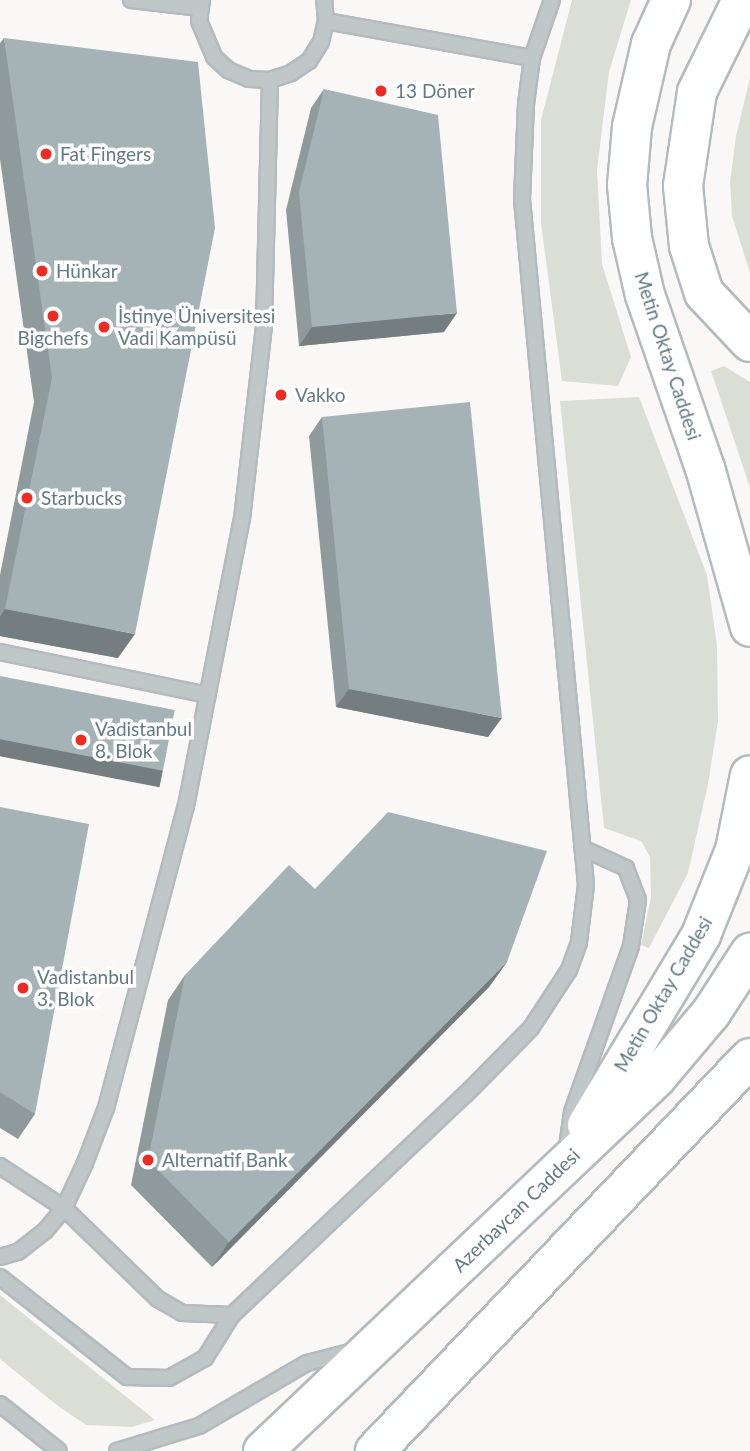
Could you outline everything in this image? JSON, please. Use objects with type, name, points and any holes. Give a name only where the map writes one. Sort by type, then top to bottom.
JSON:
[{"type":"main road","name":"Metin Oktay Caddesi","points":[[671,0],[651,44],[632,127],[627,185],[632,238],[645,295],[705,468],[750,627]]},
{"type":"main road","points":[[741,0],[697,92],[683,186],[689,246],[704,293],[750,342]]},
{"type":"main road","name":"Metin Oktay Caddesi","points":[[564,1163],[701,935],[735,849],[750,775]]},
{"type":"main road","name":"Azerbaycan Caddesi","points":[[263,1451],[656,1078],[710,1013],[750,953]]},
{"type":"main road","points":[[375,1451],[750,1058]]},
{"type":"lane","points":[[131,0],[202,4],[204,40],[214,57],[228,70],[249,79],[270,80],[309,61],[321,42],[326,20],[324,0]]},
{"type":"lane","points":[[0,1278],[127,1377],[169,1378],[205,1358],[232,1315],[318,1237],[531,1028],[569,970],[579,942],[586,885],[522,200],[523,142],[532,58],[552,0]]},
{"type":"lane","points":[[326,20],[532,58]]},
{"type":"lane","points":[[0,1257],[18,1252],[64,1208],[106,1108],[186,806],[242,519],[264,325],[270,80]]},
{"type":"lane","points":[[0,652],[208,695]]},
{"type":"lane","points":[[564,1163],[572,1112],[628,957],[638,900],[626,868],[582,849]]},
{"type":"lane","points":[[0,1166],[64,1208],[158,1299],[182,1313],[232,1315]]},
{"type":"lane","points":[[117,1451],[199,1426],[307,1363],[375,1345]]},
{"type":"lane","points":[[0,1404],[59,1451]]},
{"type":"shaded area","points":[[572,0],[631,0],[609,72],[597,170],[602,264],[631,357],[618,386],[562,381],[541,223],[541,120]]},
{"type":"shaded area","points":[[750,78],[750,273],[732,216],[730,182],[736,136]]},
{"type":"shaded area","points":[[724,366],[750,382],[750,488],[711,371]]},
{"type":"shaded area","points":[[639,397],[707,575],[717,645],[718,721],[708,784],[688,873],[649,948],[641,945],[651,897],[650,857],[641,841],[604,828],[560,401]]},
{"type":"shaded area","points":[[0,1295],[155,1420],[132,1427],[86,1425],[58,1406],[0,1359]]},
{"type":"building","name":"İstinye Üniversitesi Vadi Kampüsü","points":[[4,38],[198,62],[215,228],[135,634],[5,609],[52,378]]},
{"type":"building","points":[[324,89],[438,115],[457,313],[312,327],[299,192]]},
{"type":"building","points":[[470,402],[502,718],[349,689],[322,417]]},
{"type":"building","name":"Vadistanbul 8. Blok","points":[[0,676],[175,710],[163,771],[0,739]]},
{"type":"building","name":"Vadistanbul 3. Blok","points":[[0,807],[89,824],[35,1114],[0,1092]]},
{"type":"building","points":[[388,812],[547,851],[507,962],[229,1242],[148,1160],[185,975],[289,865],[315,889]]},
{"type":"place","name":"13 Döner","points":[[381,91]]},
{"type":"place","name":"Fat Fingers","points":[[46,154]]},
{"type":"place","name":"Hünkar","points":[[42,271]]},
{"type":"place","name":"Bigchefs","points":[[53,316]]},
{"type":"place","name":"İstinye Üniversitesi Vadi Kampüsü","points":[[104,327]]},
{"type":"place","name":"Vakko","points":[[281,395]]},
{"type":"place","name":"Starbucks","points":[[27,498]]},
{"type":"place","name":"Vadistanbul 8. Blok","points":[[81,740]]},
{"type":"place","name":"Vadistanbul 3. Blok","points":[[23,988]]},
{"type":"place","name":"Alternatif Bank","points":[[148,1160]]}]
